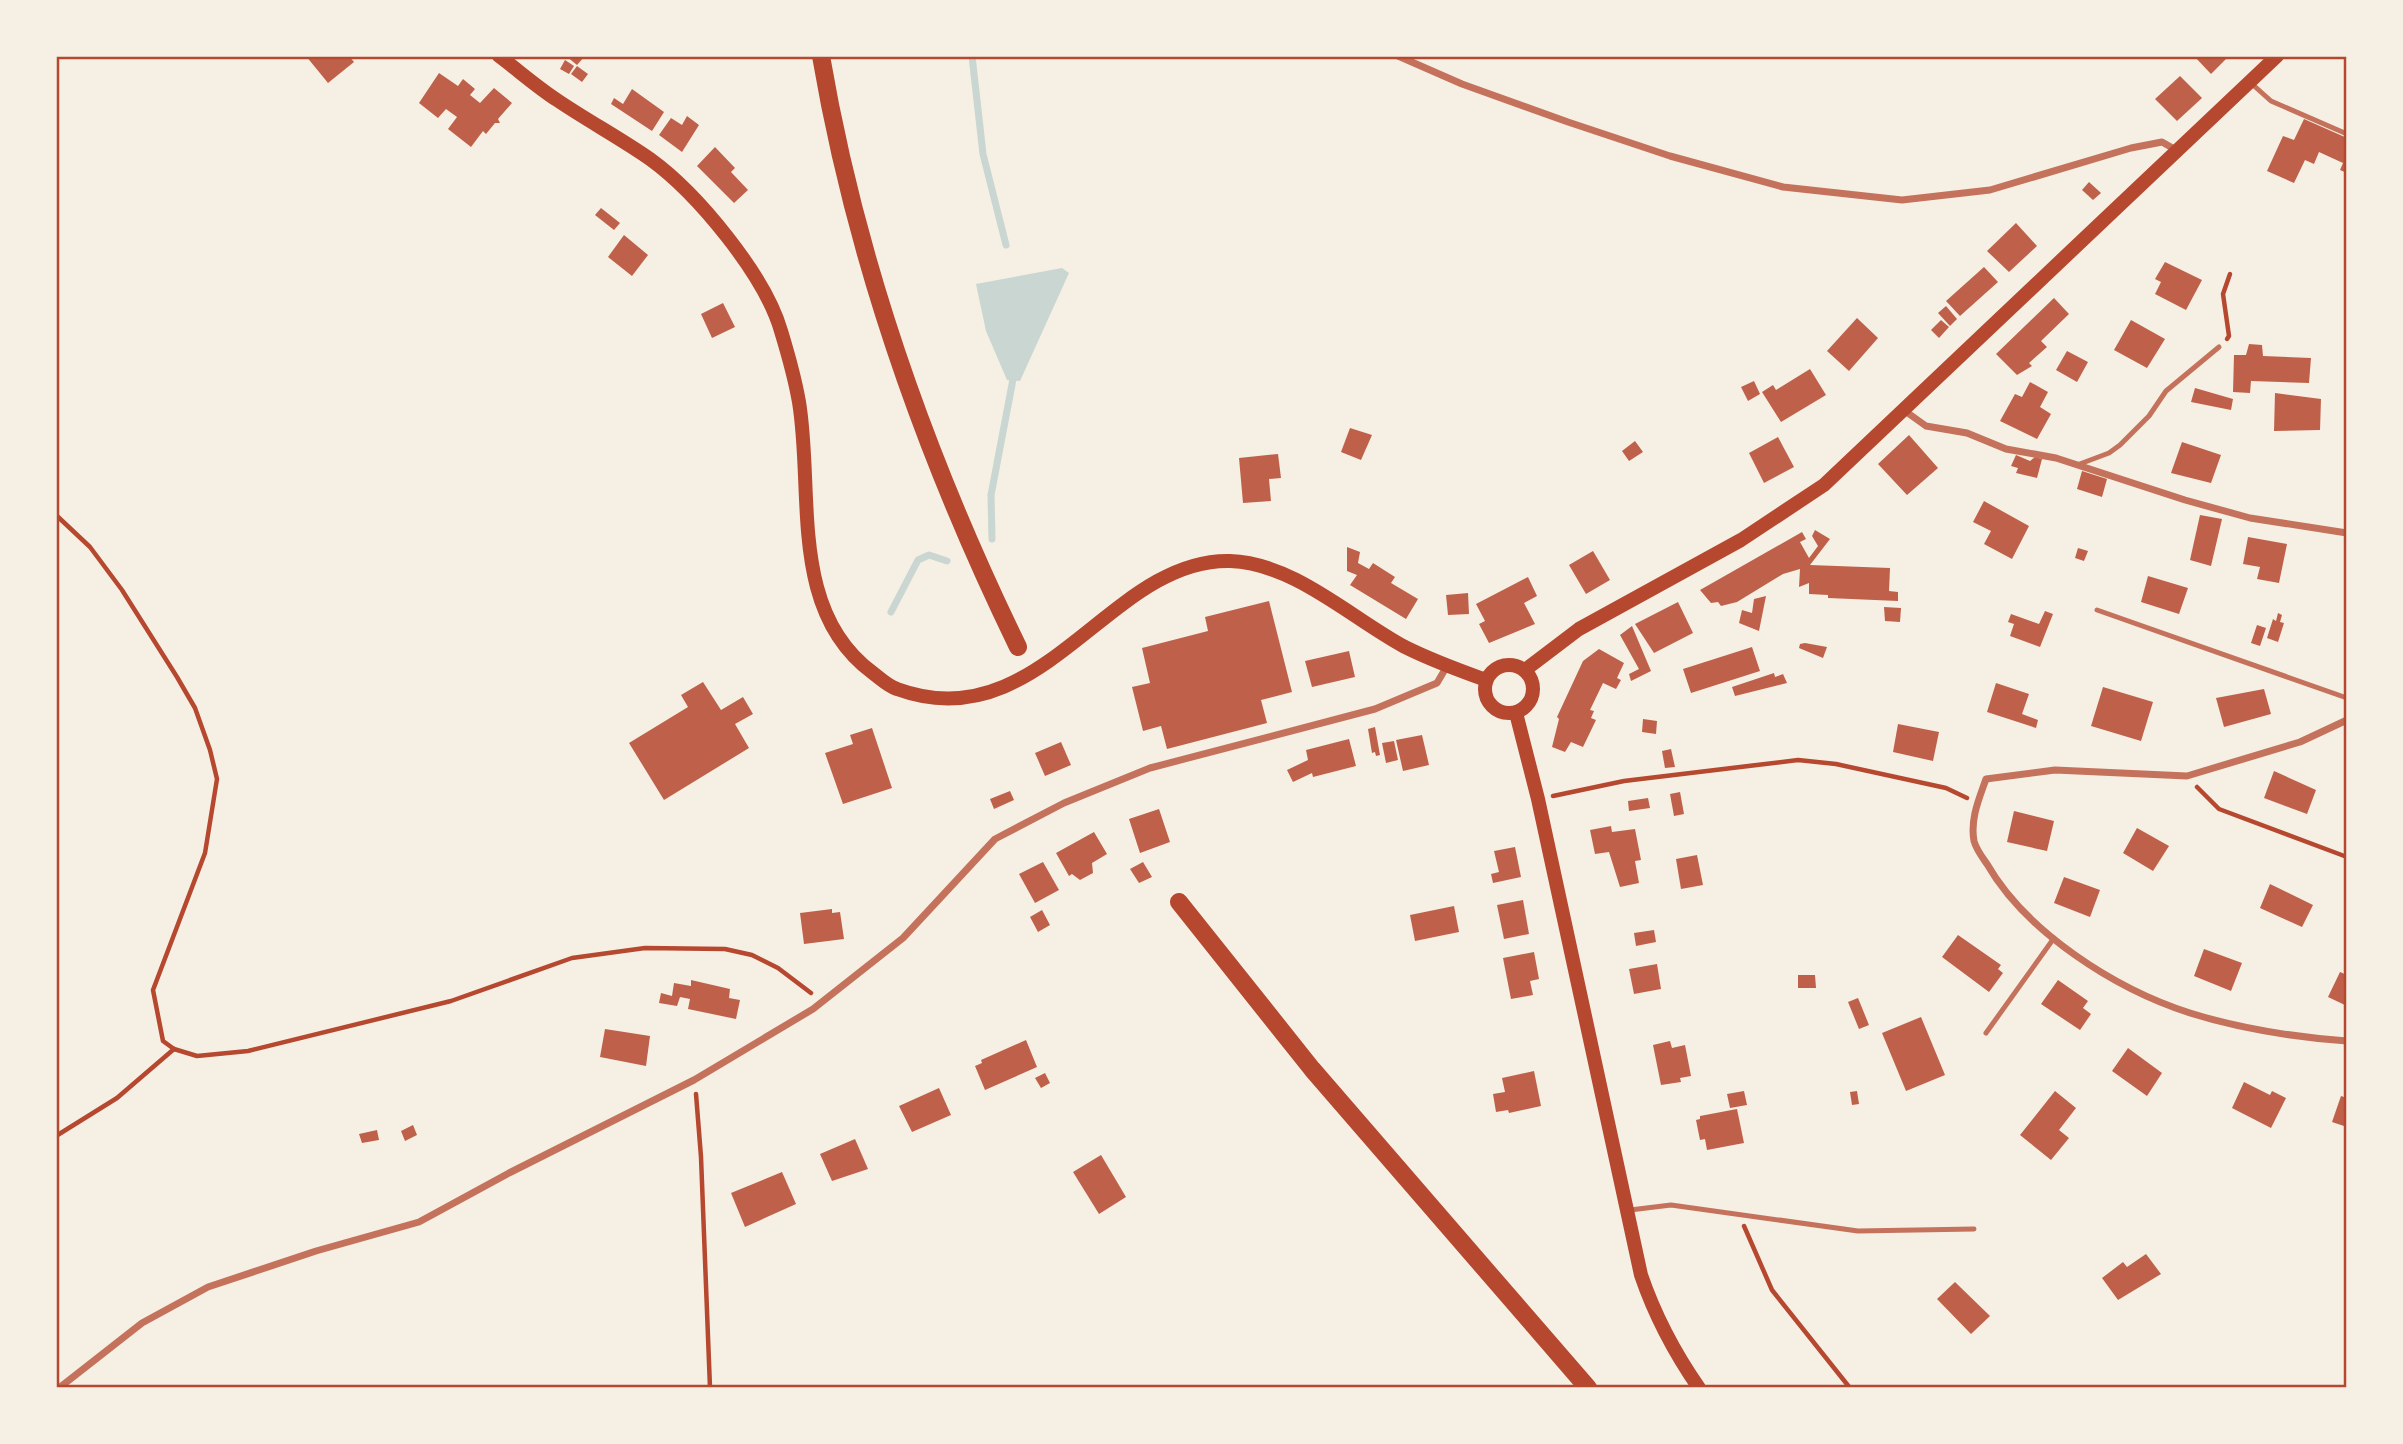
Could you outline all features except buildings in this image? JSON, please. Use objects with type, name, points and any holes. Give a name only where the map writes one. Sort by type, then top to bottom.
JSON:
[{"type":"main road","points":[[499,56],[556,99],[653,161],[705,211],[749,265],[780,327],[799,402],[808,540],[820,604],[851,657],[892,688],[926,698],[970,698],[1009,684],[1047,662],[1158,582],[1190,566],[1231,561],[1270,570],[1306,585],[1403,646],[1486,680]]},
{"type":"main road","points":[[821,56],[830,108],[859,228],[899,358],[943,480],[1018,646]]},
{"type":"main road","points":[[1525,670],[1579,629],[1741,540],[1824,485],[2277,56]]},
{"type":"main road","points":[[1503,665],[1518,666],[1525,670],[1533,683],[1532,698],[1516,713],[1500,712],[1489,702],[1484,688],[1486,680],[1496,668],[1503,665]]},
{"type":"main road","points":[[1516,713],[1538,799],[1626,1210],[1653,1310],[1681,1362],[1699,1388]]},
{"type":"main road","points":[[1179,902],[1312,1069],[1588,1388]]},
{"type":"street","points":[[1398,56],[1462,84],[1568,122],[1670,156],[1783,187],[1902,200],[1990,190],[2131,148],[2162,142],[2176,150]]},
{"type":"street","points":[[1905,411],[1926,426],[1967,433],[2006,449],[2077,465],[2250,518],[2347,533]]},
{"type":"street","points":[[59,1388],[142,1323],[208,1287],[419,1222],[509,1173],[694,1080],[823,1001],[903,937],[995,839],[1063,803],[1150,768],[1375,709],[1437,683],[1447,666]]},
{"type":"street","points":[[2347,720],[2300,742],[2187,776],[2055,771],[1986,779],[1977,803],[1973,825],[1975,844],[2001,889],[2031,921],[2079,957],[2130,987],[2188,1012],[2283,1036],[2347,1041]]},
{"type":"lane","points":[[2250,82],[2272,101],[2347,134]]},
{"type":"lane","points":[[2077,465],[2109,453],[2120,445],[2149,415],[2166,391],[2219,347]]},
{"type":"lane","points":[[2097,610],[2347,698]]},
{"type":"lane","points":[[1986,1033],[2054,938]]},
{"type":"lane","points":[[1626,1210],[1671,1205],[1858,1231],[1974,1229]]},
{"type":"path","points":[[2219,347],[2230,336],[2223,294],[2230,274]]},
{"type":"path","points":[[56,515],[90,547],[148,629],[194,708],[213,760],[217,779],[205,853],[153,990],[163,1041],[174,1049],[197,1056],[248,1051],[451,1001],[572,958],[645,948],[725,949],[752,955],[778,968],[823,1001]]},
{"type":"path","points":[[1538,799],[1624,781],[1798,760],[1836,764],[1946,788],[1977,803]]},
{"type":"path","points":[[2187,776],[2219,809],[2347,857]]},
{"type":"path","points":[[56,1136],[117,1097],[174,1049]]},
{"type":"path","points":[[694,1080],[701,1157],[710,1388]]},
{"type":"path","points":[[1739,1215],[1772,1290],[1850,1388]]},
{"type":"shaded area","points":[[1062,268],[1069,273],[1020,381],[1007,380],[986,331],[976,284]]},
{"type":"waterway","points":[[972,56],[983,154],[1006,245]]},
{"type":"waterway","points":[[992,539],[991,495],[1014,374]]},
{"type":"waterway","points":[[891,612],[918,560],[929,555],[947,561]]}]
